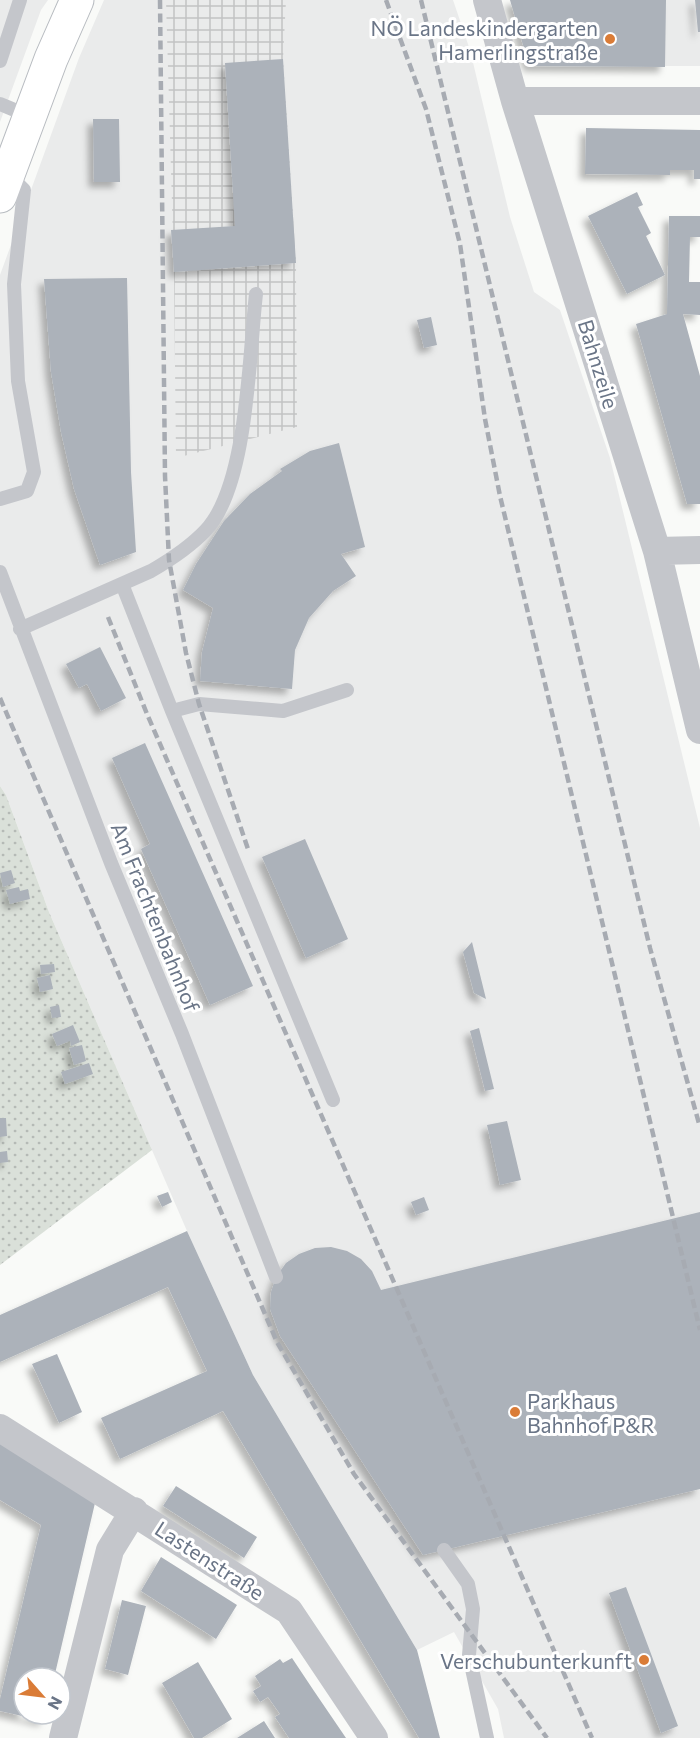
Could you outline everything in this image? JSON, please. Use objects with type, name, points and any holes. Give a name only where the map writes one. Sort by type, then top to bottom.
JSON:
[{"type":"street","points":[[4,184],[15,110],[76,0]]},
{"type":"street","name":"Bahnzeile","points":[[487,0],[515,101],[657,551],[694,677],[700,730]]},
{"type":"street","points":[[515,101],[700,101]]},
{"type":"street","points":[[657,551],[700,550]]},
{"type":"street","name":"Lastenstraße","points":[[0,1428],[289,1611],[375,1738]]},
{"type":"street","points":[[63,1738],[110,1550],[134,1511]]},
{"type":"lane","points":[[0,61],[20,0]]},
{"type":"lane","points":[[0,499],[27,491],[34,472],[18,381],[14,284],[24,190],[4,184]]},
{"type":"lane","points":[[20,629],[169,561],[208,529],[229,490],[241,439],[256,294]]},
{"type":"lane","name":"Am Frachtenbahnhof","points":[[0,572],[20,629],[276,1277]]},
{"type":"lane","points":[[122,584],[171,711],[333,1100]]},
{"type":"lane","points":[[171,711],[199,704],[283,711],[347,690]]},
{"type":"lane","points":[[444,1550],[468,1584],[473,1609],[469,1655],[487,1738]]},
{"type":"shaded area","points":[[0,0],[48,0],[41,10],[0,122]]},
{"type":"shaded area","points":[[104,0],[453,0],[470,50],[510,217],[534,292],[560,310],[610,458],[700,828],[700,1738],[504,1738],[498,1709],[454,1632],[417,1650],[253,1375],[187,1231],[49,912],[6,795],[0,786],[0,275],[79,58]]},
{"type":"shaded area","points":[[166,0],[286,0],[283,59],[296,263],[297,427],[176,458],[174,272]]},
{"type":"shaded area","name":"NÖ Landeskindergarten Hamerlingstraße","points":[[545,0],[700,0],[700,66],[529,66]]},
{"type":"shaded area","points":[[0,786],[6,795],[49,912],[152,1150],[0,1265]]},
{"type":"building","name":"NÖ Landeskindergarten Hamerlingstraße","points":[[510,0],[666,0],[665,67],[529,66]]},
{"type":"building","points":[[695,0],[700,0],[700,32],[698,32]]},
{"type":"building","points":[[283,59],[296,263],[174,272],[171,230],[235,226],[225,63]]},
{"type":"building","points":[[93,119],[119,119],[120,182],[94,182]]},
{"type":"building","points":[[586,128],[700,130],[700,179],[694,179],[694,170],[670,170],[670,175],[585,174]]},
{"type":"building","points":[[637,192],[643,205],[638,207],[651,233],[646,236],[665,275],[627,294],[588,216]]},
{"type":"building","points":[[669,216],[700,216],[700,237],[690,237],[689,282],[700,282],[700,315],[683,314],[700,376],[700,504],[687,504],[636,324],[667,314]]},
{"type":"building","points":[[127,278],[131,472],[136,552],[100,565],[74,489],[61,432],[51,372],[44,279]]},
{"type":"building","points":[[431,317],[437,345],[424,348],[417,320]]},
{"type":"building","points":[[339,443],[365,547],[341,554],[356,576],[333,591],[309,618],[295,650],[292,689],[200,681],[202,652],[213,608],[183,590],[196,564],[224,521],[250,494],[282,471],[280,469],[310,451]]},
{"type":"building","points":[[100,647],[126,698],[101,711],[87,684],[79,688],[66,664]]},
{"type":"building","points":[[145,743],[253,986],[210,1005],[141,849],[150,844],[112,758]]},
{"type":"building","points":[[305,839],[348,939],[306,958],[262,857]]},
{"type":"building","points":[[11,870],[15,883],[3,887],[0,873]]},
{"type":"building","points":[[19,887],[20,891],[28,889],[30,899],[10,904],[6,890]]},
{"type":"building","points":[[472,942],[486,999],[474,993],[463,952]]},
{"type":"building","points":[[54,964],[55,972],[41,974],[40,965]]},
{"type":"building","points":[[50,975],[53,989],[40,992],[37,978]]},
{"type":"building","points":[[59,1005],[61,1017],[52,1018],[50,1007]]},
{"type":"building","points":[[73,1025],[80,1042],[71,1046],[70,1041],[57,1046],[52,1034]]},
{"type":"building","points":[[479,1028],[494,1089],[485,1091],[470,1031]]},
{"type":"building","points":[[82,1045],[86,1061],[74,1065],[69,1048]]},
{"type":"building","points":[[89,1063],[93,1074],[65,1084],[61,1072]]},
{"type":"building","points":[[0,1118],[6,1118],[7,1136],[0,1137]]},
{"type":"building","points":[[507,1121],[521,1180],[500,1185],[487,1125]]},
{"type":"building","points":[[7,1151],[8,1162],[0,1163],[0,1152]]},
{"type":"building","points":[[168,1192],[172,1202],[162,1207],[157,1196]]},
{"type":"building","points":[[424,1197],[429,1210],[416,1215],[411,1202]]},
{"type":"building","name":"Parkhaus Bahnhof P&R","points":[[700,1212],[700,1489],[423,1555],[280,1336],[270,1309],[271,1292],[276,1277],[286,1263],[299,1254],[315,1248],[331,1247],[347,1251],[361,1259],[372,1271],[381,1290]]},
{"type":"building","points":[[187,1231],[253,1375],[417,1650],[440,1738],[419,1738],[223,1411],[120,1459],[101,1418],[207,1371],[168,1287],[0,1362],[0,1315]]},
{"type":"building","points":[[57,1354],[82,1412],[59,1423],[32,1364]]},
{"type":"building","points":[[0,1443],[95,1503],[57,1666],[12,1666],[12,1714],[0,1711],[0,1699],[41,1525],[0,1500]]},
{"type":"building","points":[[176,1486],[257,1537],[244,1558],[163,1506]]},
{"type":"building","points":[[161,1557],[237,1605],[216,1639],[141,1591]]},
{"type":"building","name":"Verschubunterkunft","points":[[626,1587],[678,1726],[661,1733],[609,1593]]},
{"type":"building","points":[[122,1600],[146,1606],[128,1675],[105,1669]]},
{"type":"building","points":[[292,1658],[346,1738],[289,1738],[275,1717],[280,1714],[268,1697],[260,1702],[253,1691],[261,1686],[255,1676],[280,1659],[283,1663]]},
{"type":"building","points":[[198,1662],[232,1719],[202,1738],[194,1738],[162,1683]]},
{"type":"building","points":[[264,1721],[275,1738],[237,1738]]},
{"type":"railway","points":[[160,0],[165,476],[169,560],[186,653],[199,704],[248,849]]},
{"type":"railway","points":[[386,0],[426,109],[460,244],[485,419],[500,496],[700,1330]]},
{"type":"railway","points":[[421,0],[650,948],[700,1127]]},
{"type":"railway","points":[[108,617],[147,714],[592,1738]]},
{"type":"railway","points":[[0,698],[277,1342],[354,1474],[547,1738]]},
{"type":"place","name":"NÖ Landeskindergarten Hamerlingstraße","points":[[610,39]]},
{"type":"place","name":"Parkhaus Bahnhof P&R","points":[[515,1412]]},
{"type":"place","name":"Verschubunterkunft","points":[[644,1660]]}]
